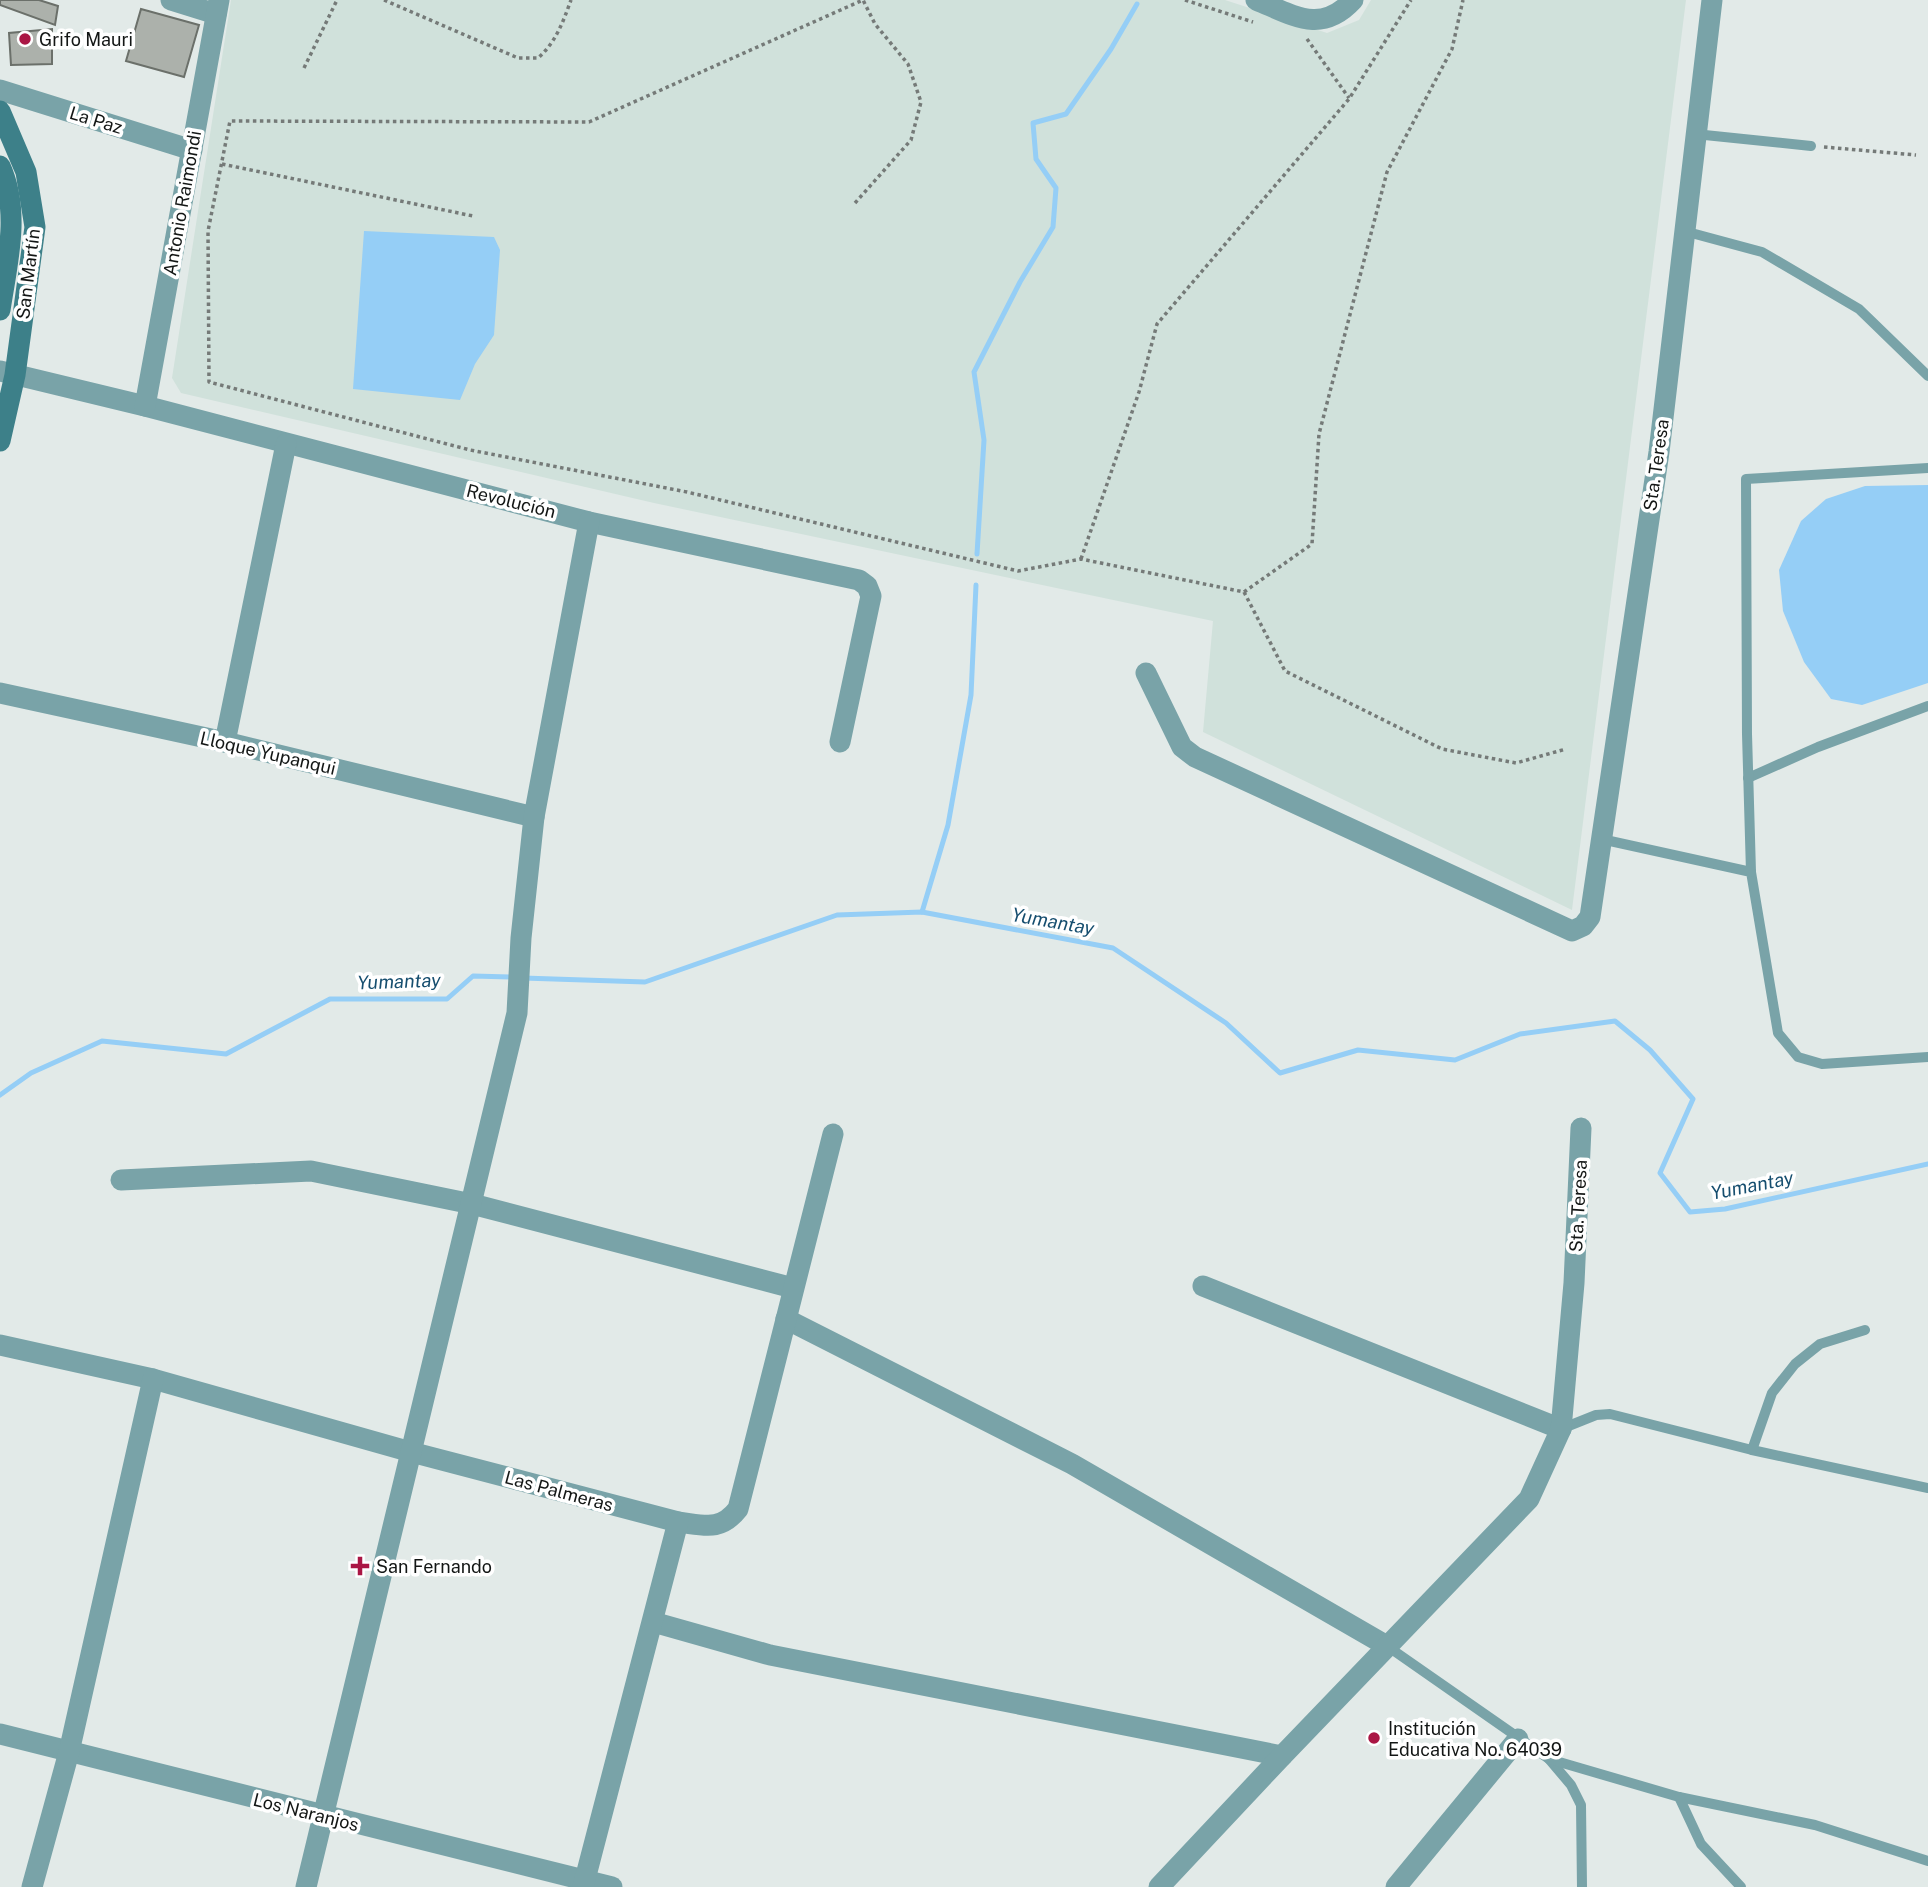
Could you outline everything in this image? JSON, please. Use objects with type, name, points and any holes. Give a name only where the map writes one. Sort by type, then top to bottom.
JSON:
[{"type":"main road","name":"San Martín","points":[[0,111],[26,172],[36,227],[7,373],[0,441]]},
{"type":"main road","name":"San Martín","points":[[0,166],[4,174],[6,226],[0,310]]},
{"type":"street","points":[[172,0],[218,7]]},
{"type":"street","points":[[1256,0],[1298,17],[1319,20],[1341,14],[1353,0]]},
{"type":"street","name":"Sta. Teresa","points":[[1146,673],[1182,747],[1195,757],[1572,931],[1583,926],[1590,917],[1659,452],[1712,0]]},
{"type":"street","name":"Antonio Raimondi","points":[[145,407],[218,7]]},
{"type":"street","name":"La Paz","points":[[0,90],[192,150]]},
{"type":"street","name":"Revolución","points":[[7,373],[589,522],[859,580],[867,586],[871,596],[840,742]]},
{"type":"street","points":[[225,742],[286,444]]},
{"type":"street","points":[[306,1887],[517,1013],[521,938],[534,817],[589,522]]},
{"type":"street","name":"Lloque Yupanqui","points":[[0,693],[225,742],[534,817]]},
{"type":"street","name":"Sta. Teresa","points":[[1159,1887],[1529,1499],[1561,1429],[1574,1283],[1581,1128]]},
{"type":"street","name":"Las Palmeras","points":[[0,1345],[153,1379],[411,1452],[678,1522],[717,1526],[730,1520],[738,1509],[833,1134]]},
{"type":"street","points":[[121,1180],[311,1171],[472,1204],[793,1287]]},
{"type":"street","points":[[1203,1286],[1561,1429]]},
{"type":"street","points":[[786,1319],[1072,1464],[1387,1646]]},
{"type":"street","points":[[32,1887],[69,1752],[153,1379]]},
{"type":"street","points":[[584,1884],[678,1522]]},
{"type":"street","points":[[653,1622],[770,1655],[1282,1756]]},
{"type":"street","name":"Los Naranjos","points":[[0,1734],[584,1884],[612,1887]]},
{"type":"street","points":[[1396,1887],[1518,1739]]},
{"type":"lane","points":[[1695,134],[1811,146]]},
{"type":"lane","points":[[1684,231],[1762,252],[1859,309],[1928,376]]},
{"type":"lane","points":[[1928,468],[1746,479],[1751,872],[1778,1033],[1798,1057],[1822,1064],[1928,1057]]},
{"type":"lane","points":[[1748,778],[1818,747],[1928,706]]},
{"type":"lane","points":[[1601,839],[1751,872]]},
{"type":"lane","points":[[1752,1450],[1772,1393],[1794,1364],[1820,1344],[1865,1331]]},
{"type":"lane","points":[[1561,1429],[1596,1415],[1611,1414],[1752,1450],[1928,1488]]},
{"type":"lane","points":[[1387,1646],[1549,1759],[1679,1797],[1815,1825],[1928,1861]]},
{"type":"lane","points":[[1549,1759],[1571,1785],[1581,1805],[1582,1887]]},
{"type":"lane","points":[[1679,1797],[1701,1844],[1741,1887]]},
{"type":"path","points":[[304,68],[337,0]]},
{"type":"path","points":[[384,0],[518,58],[538,58],[548,49],[559,31],[571,0]]},
{"type":"path","points":[[855,203],[911,140],[921,102],[908,64],[875,24],[863,0],[589,122],[230,121],[208,231],[209,382],[470,450],[687,492],[1018,570],[1081,559],[1244,592],[1312,544],[1320,433],[1387,172],[1452,49],[1464,0]]},
{"type":"path","points":[[1185,0],[1259,24]]},
{"type":"path","points":[[1081,559],[1139,392],[1157,324],[1349,99],[1411,0]]},
{"type":"path","points":[[1297,36],[1309,40],[1349,99]]},
{"type":"path","points":[[1811,146],[1916,155]]},
{"type":"path","points":[[222,164],[473,216]]},
{"type":"path","points":[[1244,592],[1286,671],[1442,749],[1517,763],[1566,749]]},
{"type":"shaded area","points":[[231,0],[1225,0],[1327,33],[1359,20],[1371,0],[1686,0],[1572,910],[1203,732],[1213,621],[654,503],[181,393],[172,378]]},
{"type":"water","points":[[364,231],[494,237],[500,250],[494,335],[475,364],[460,400],[353,389]]},
{"type":"water","points":[[1928,485],[1928,683],[1862,705],[1831,699],[1804,662],[1783,611],[1779,570],[1801,521],[1826,499],[1865,486]]},
{"type":"building","points":[[0,0],[39,0],[58,6],[55,25],[0,5]]},
{"type":"building","points":[[141,9],[199,25],[184,77],[126,61]]},
{"type":"building","points":[[52,29],[52,64],[11,65],[9,33]]},
{"type":"waterway","points":[[977,554],[984,440],[974,372],[1020,282],[1053,227],[1056,188],[1036,159],[1033,123],[1066,114],[1111,49],[1137,4]]},
{"type":"waterway","points":[[922,912],[948,825],[971,695],[976,585]]},
{"type":"waterway","name":"Yumantay","points":[[523,978],[645,982],[837,915],[922,912],[1113,948],[1226,1023],[1280,1073],[1358,1050],[1455,1060],[1520,1034],[1615,1021],[1650,1050],[1693,1099],[1660,1173],[1690,1212],[1725,1209],[1928,1164]]},
{"type":"waterway","name":"Yumantay","points":[[0,1095],[31,1073],[102,1041],[226,1054],[330,999],[447,999],[473,976],[513,977]]},
{"type":"place","name":"Grifo Mauri","points":[[25,39]]},
{"type":"place","name":"San Fernando","points":[[360,1566]]},
{"type":"place","name":"Institución Educativa No. 64039","points":[[1374,1738]]}]
